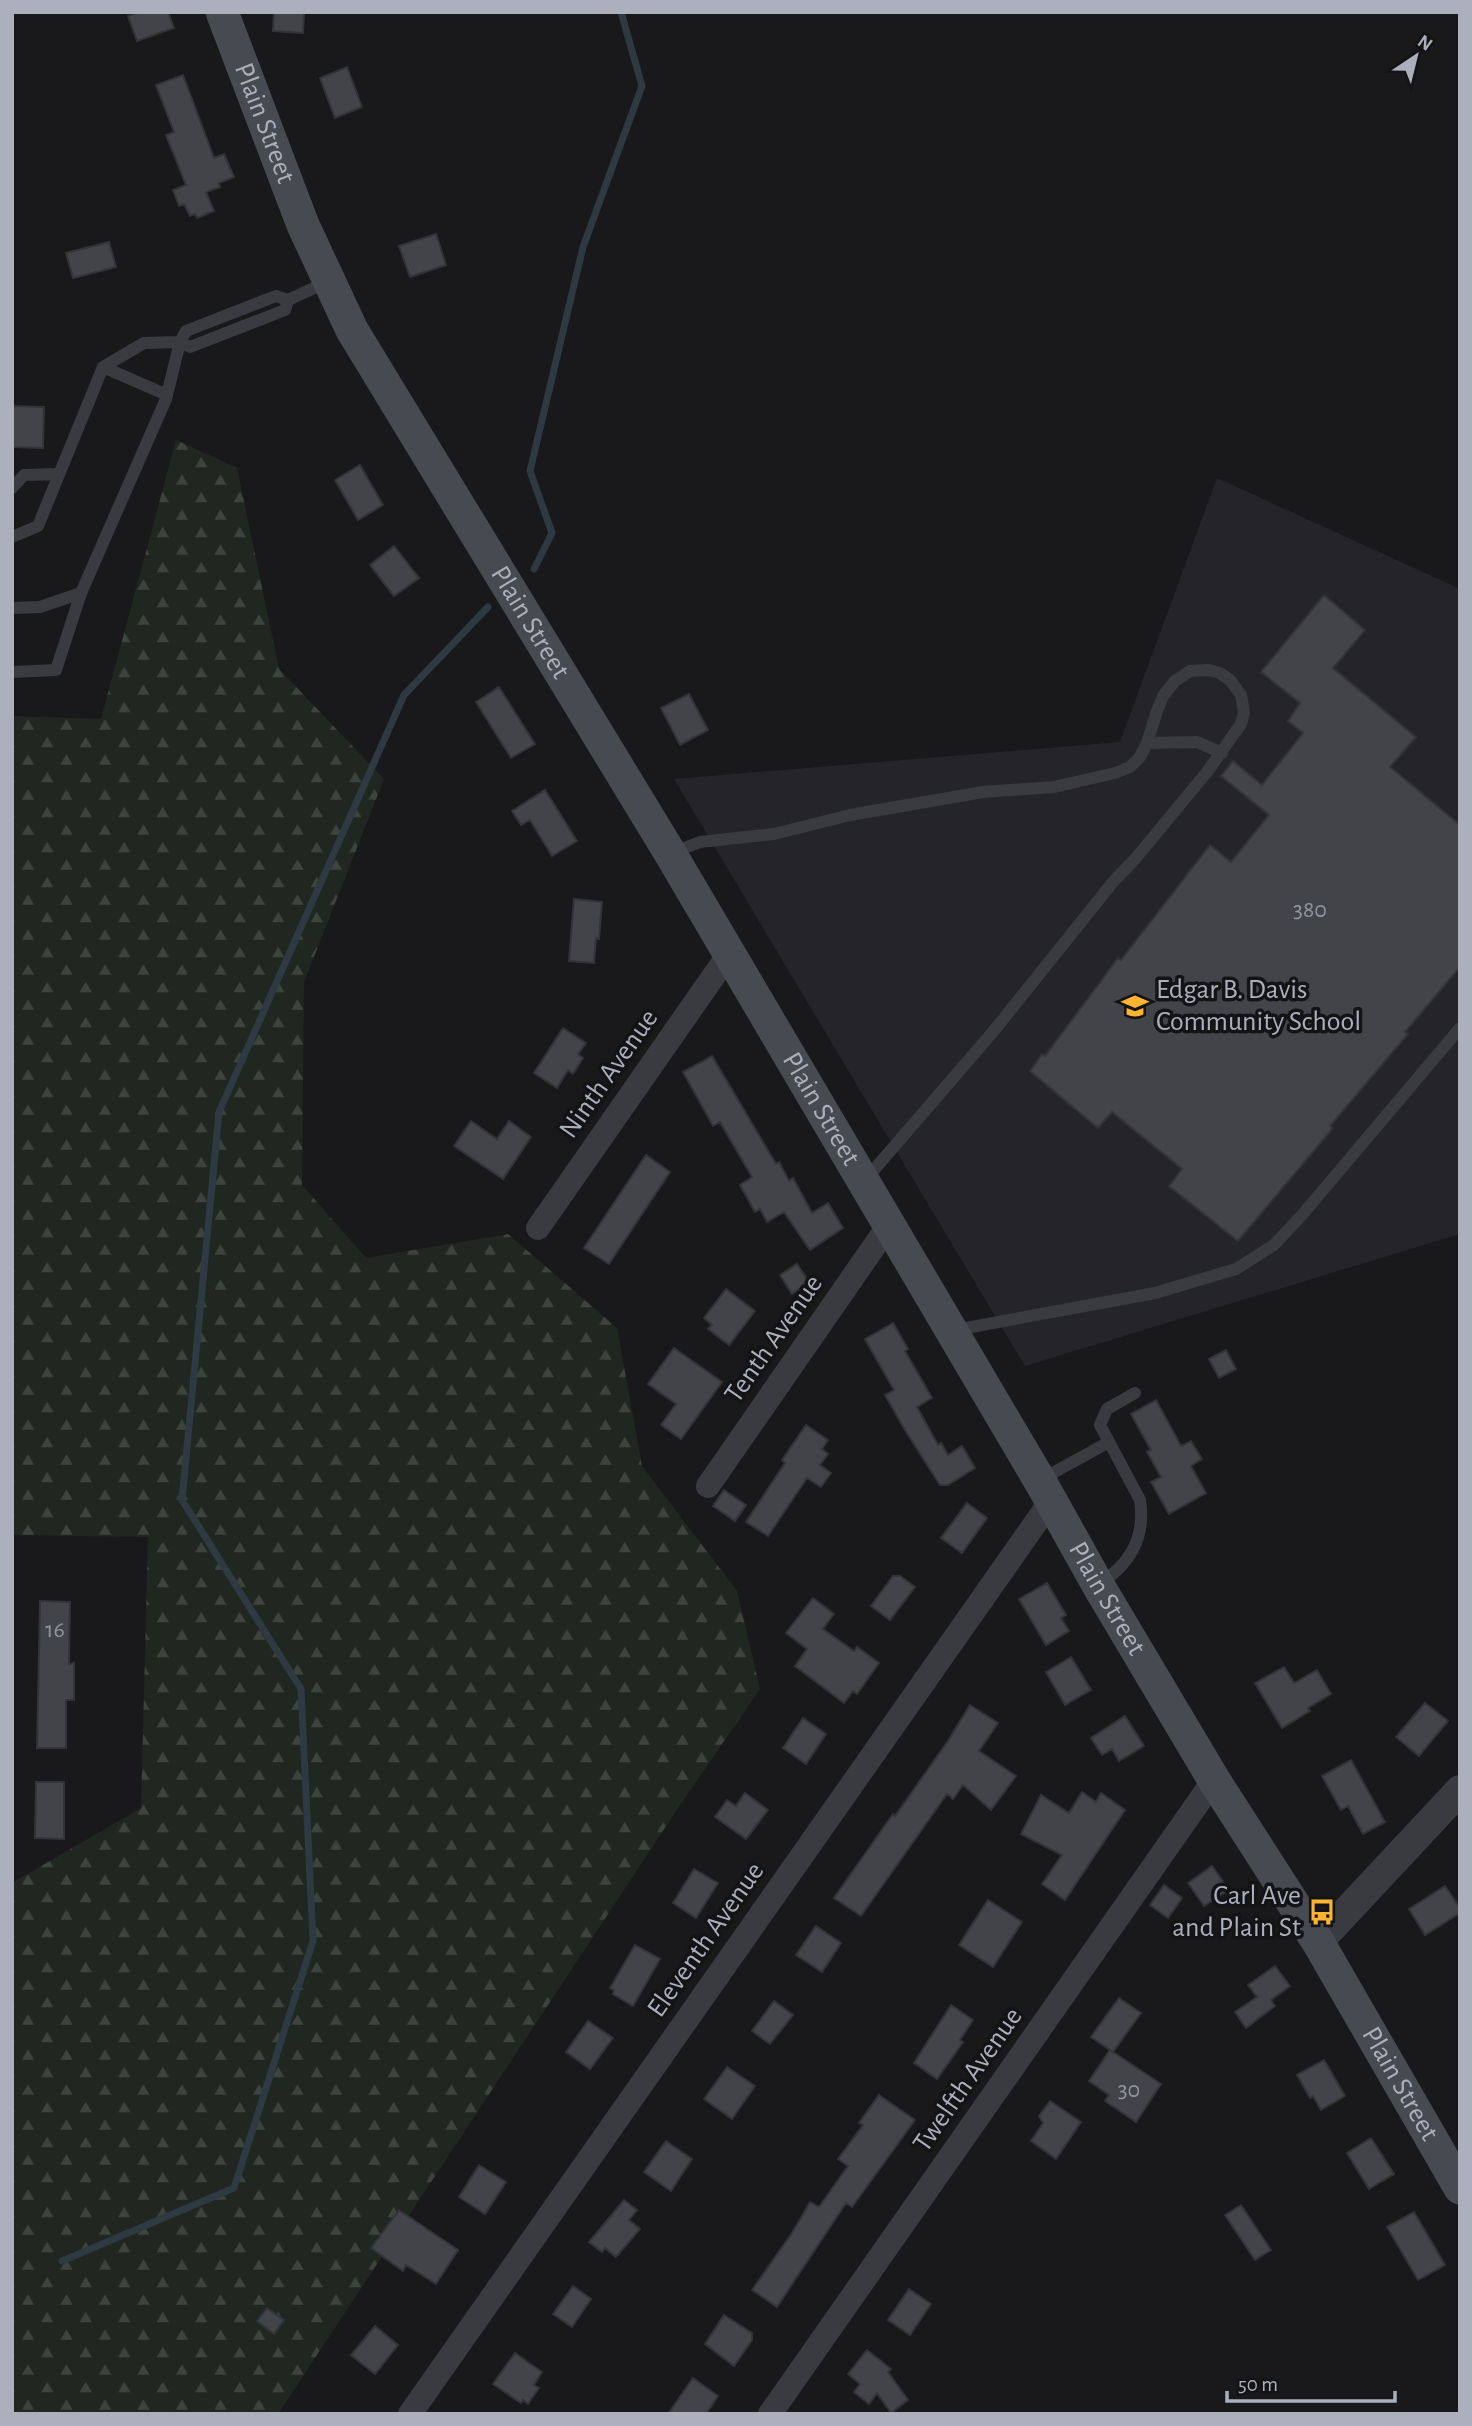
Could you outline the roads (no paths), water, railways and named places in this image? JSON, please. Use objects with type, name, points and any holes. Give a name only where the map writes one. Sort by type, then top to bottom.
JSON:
[{"type":"main road","name":"Plain Street","points":[[222,12],[272,149],[328,282],[379,377],[670,853],[1214,1780],[1318,1942],[1456,2173]]},
{"type":"street","name":"Ninth Avenue","points":[[538,1228],[729,954]]},
{"type":"street","name":"Tenth Avenue","points":[[708,1486],[889,1226]]},
{"type":"street","name":"Eleventh Avenue","points":[[410,2414],[1045,1491]]},
{"type":"street","name":"Twelfth Avenue","points":[[770,2414],[1214,1780]]},
{"type":"street","points":[[1318,1942],[1460,1790]]},
{"type":"lane","points":[[12,672],[55,670],[81,593],[167,396],[180,342],[186,331],[276,296],[288,300],[328,282]]},
{"type":"lane","points":[[12,537],[38,526],[103,368],[144,343],[180,342]]},
{"type":"lane","points":[[103,368],[167,396]]},
{"type":"lane","points":[[12,488],[24,475],[59,474]]},
{"type":"lane","points":[[12,608],[40,607],[81,593]]},
{"type":"lane","points":[[670,853],[700,842],[774,834],[850,815],[983,792],[1054,787],[1095,779],[1130,767],[1140,757],[1163,696],[1175,681],[1190,671],[1209,670],[1230,680],[1238,688],[1244,704],[1244,713],[1241,724],[1222,753],[1113,882],[992,1033],[863,1182]]},
{"type":"lane","points":[[1147,743],[1197,742],[1222,753]]},
{"type":"lane","points":[[951,1331],[1155,1293],[1236,1269],[1274,1245],[1460,1028]]},
{"type":"lane","points":[[1098,1586],[1117,1573],[1127,1560],[1140,1528],[1140,1500],[1100,1425],[1107,1409],[1135,1393]]},
{"type":"lane","points":[[1045,1491],[1109,1441]]},
{"type":"waterway","points":[[534,569],[552,533],[530,471],[583,247],[642,86],[621,12]]},
{"type":"waterway","points":[[62,2261],[234,2188],[313,1941],[301,1689],[182,1500],[219,1112],[404,695],[488,607]]},
{"type":"place","name":"Edgar B. Davis Community School","points":[[1135,1006]]},
{"type":"place","name":"Carl Ave and Plain St","points":[[1322,1912]]}]
